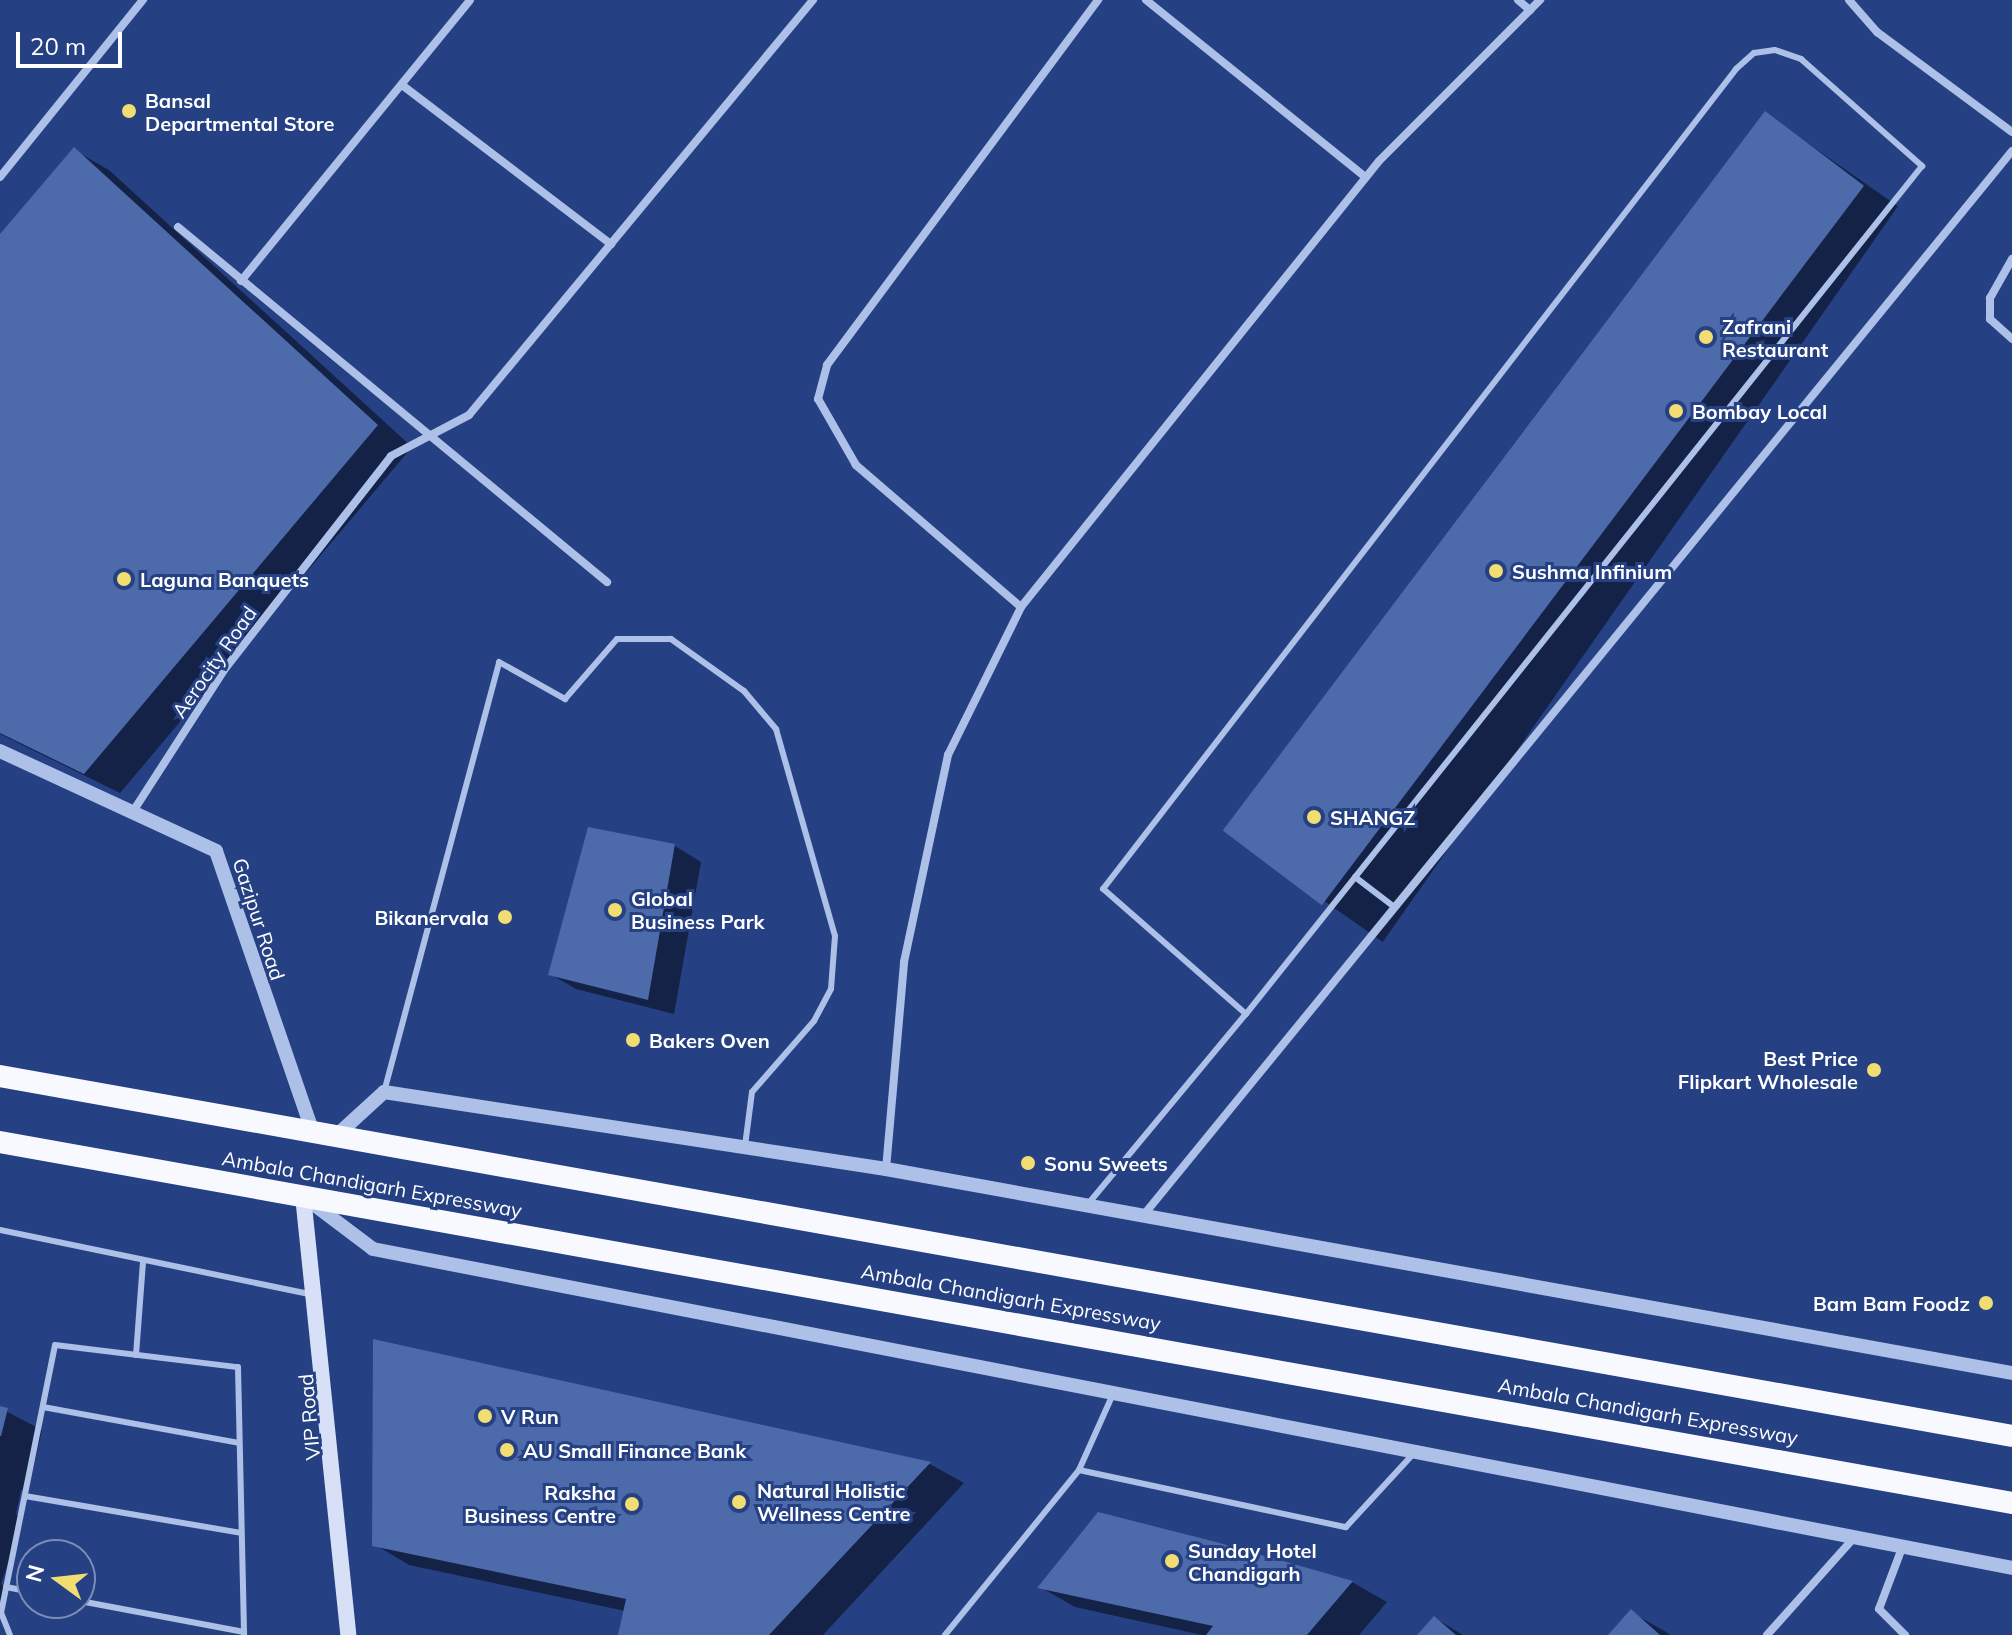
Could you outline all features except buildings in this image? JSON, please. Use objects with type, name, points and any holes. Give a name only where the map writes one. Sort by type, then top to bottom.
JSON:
[{"type":"highway","name":"Ambala Chandigarh Expressway","points":[[0,1076],[2012,1436]]},
{"type":"highway","name":"Ambala Chandigarh Expressway","points":[[0,1142],[2012,1503]]},
{"type":"main road","name":"VIP Road","points":[[303,1196],[319,1296],[348,1635]]},
{"type":"street","points":[[0,177],[143,0]]},
{"type":"street","points":[[241,281],[470,0]]},
{"type":"street","name":"Aerocity Road","points":[[132,813],[224,670],[391,456],[469,415],[813,0]]},
{"type":"street","points":[[1021,607],[856,465],[818,399],[827,365],[1098,0]]},
{"type":"street","points":[[1146,0],[1365,177]]},
{"type":"street","points":[[1518,0],[1530,10]]},
{"type":"street","points":[[886,1169],[904,962],[948,755],[1021,607],[1365,177],[1540,0]]},
{"type":"street","points":[[1849,0],[1877,32],[2012,132]]},
{"type":"street","points":[[402,85],[611,244]]},
{"type":"street","points":[[1142,1218],[1393,906],[2012,151]]},
{"type":"street","points":[[178,227],[607,582]]},
{"type":"street","points":[[2012,259],[1990,298],[1990,319],[2012,339]]},
{"type":"street","name":"Gazipur Road","points":[[0,751],[216,851],[313,1132]]},
{"type":"street","points":[[336,1136],[384,1092],[886,1169],[1142,1218],[2012,1373]]},
{"type":"street","points":[[303,1196],[373,1249],[1115,1389],[1851,1541],[2012,1568]]},
{"type":"street","points":[[1767,1635],[1851,1541]]},
{"type":"street","points":[[1902,1548],[1879,1609],[1905,1635]]},
{"type":"lane","points":[[1086,1207],[1246,1014],[1922,166],[1801,59],[1775,50],[1754,53],[1726,81],[1103,889],[1246,1014]]},
{"type":"lane","points":[[384,1092],[499,662],[565,699],[617,639],[671,639],[744,691],[776,729],[836,948],[831,989],[814,1021],[752,1092],[745,1148]]},
{"type":"lane","points":[[1355,877],[1393,906]]},
{"type":"lane","points":[[0,1230],[319,1296]]},
{"type":"lane","points":[[136,1355],[143,1262]]},
{"type":"lane","points":[[10,1635],[1,1613],[55,1345],[238,1367],[244,1634],[96,1604]]},
{"type":"lane","points":[[945,1635],[1079,1470],[1115,1389]]},
{"type":"lane","points":[[43,1407],[239,1443]]},
{"type":"lane","points":[[1079,1470],[1346,1527],[1414,1453]]},
{"type":"lane","points":[[25,1496],[241,1533]]},
{"type":"lane","points":[[6,1587],[16,1589]]},
{"type":"place","name":"Bansal Departmental Store","points":[[129,111]]},
{"type":"place","name":"Zafrani Restaurant","points":[[1706,337]]},
{"type":"place","name":"Bombay Local","points":[[1676,411]]},
{"type":"place","name":"Sushma Infinium","points":[[1496,571]]},
{"type":"place","name":"Laguna Banquets","points":[[124,579]]},
{"type":"place","name":"SHANGZ","points":[[1314,817]]},
{"type":"place","name":"Global Business Park","points":[[615,910]]},
{"type":"place","name":"Bikanervala","points":[[505,917]]},
{"type":"place","name":"Bakers Oven","points":[[633,1040]]},
{"type":"place","name":"Best Price Flipkart Wholesale","points":[[1874,1070]]},
{"type":"place","name":"Sonu Sweets","points":[[1028,1163]]},
{"type":"place","name":"Bam Bam Foodz","points":[[1986,1303]]},
{"type":"place","name":"V Run","points":[[485,1416]]},
{"type":"place","name":"AU Small Finance Bank","points":[[507,1450]]},
{"type":"place","name":"Natural Holistic Wellness Centre","points":[[739,1502]]},
{"type":"place","name":"Raksha Business Centre","points":[[632,1504]]},
{"type":"place","name":"Sunday Hotel Chandigarh","points":[[1172,1561]]}]
